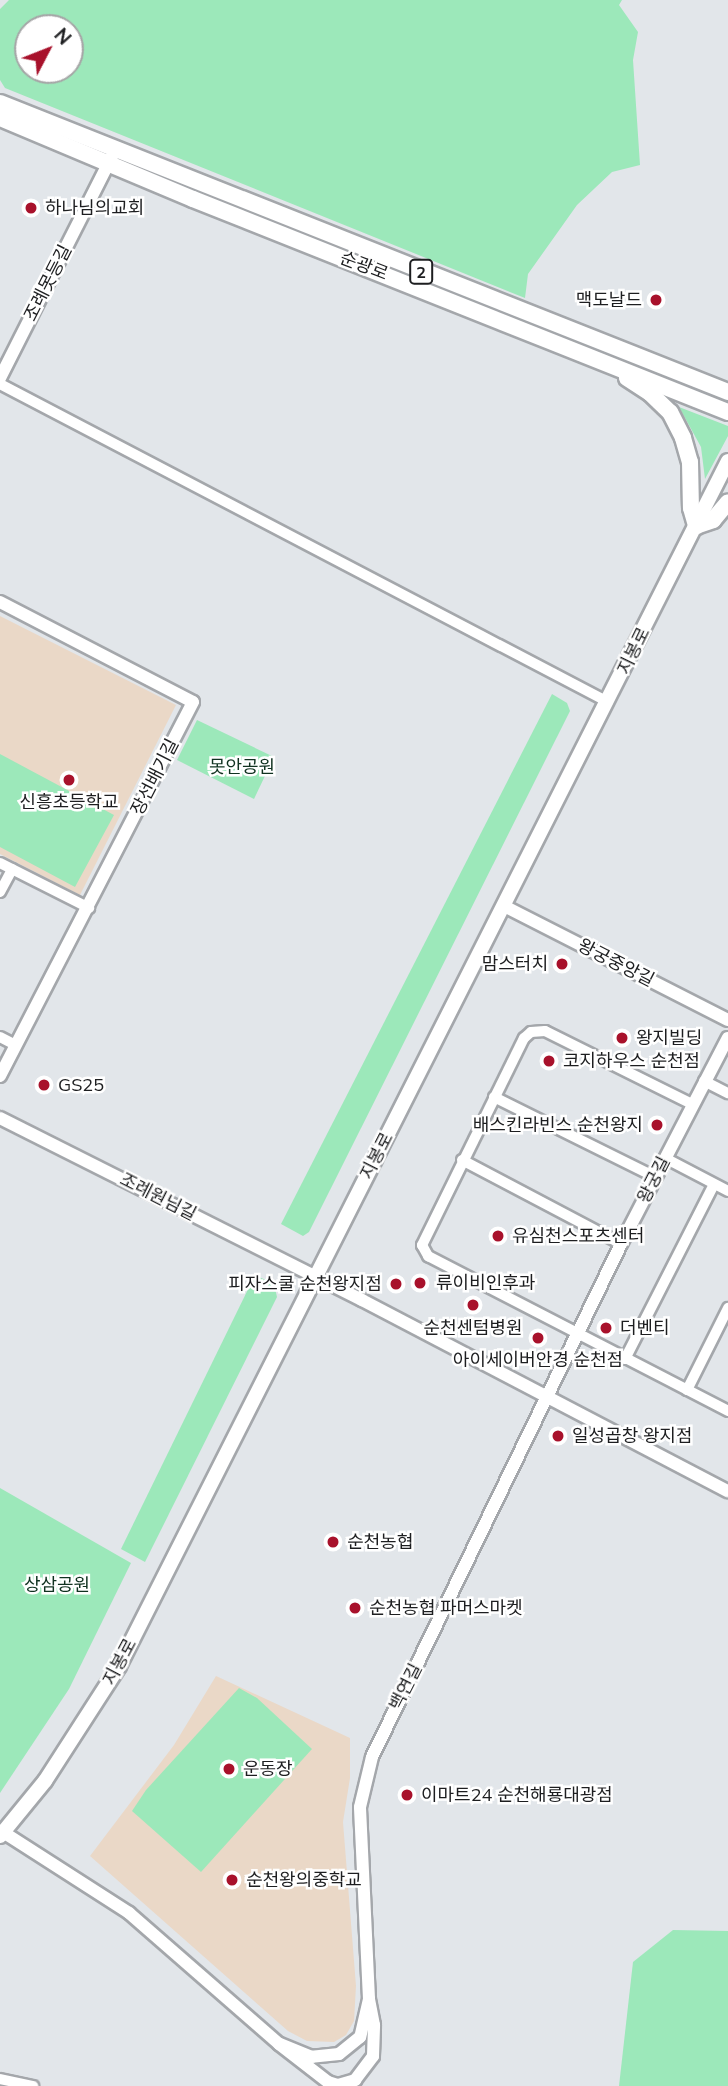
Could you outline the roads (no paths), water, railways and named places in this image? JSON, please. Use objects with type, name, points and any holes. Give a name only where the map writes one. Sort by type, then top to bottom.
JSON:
[{"type":"main road","name":"순광로","points":[[0,103],[111,158],[728,412]]},
{"type":"main road","name":"순광로","points":[[0,118],[728,392]]},
{"type":"main road","points":[[613,365],[670,412],[683,438],[690,462],[691,508],[696,526],[713,520],[728,502]]},
{"type":"main road","name":"지봉로","points":[[2,1834],[45,1781],[119,1666],[728,461]]},
{"type":"street","name":"조례못등길","points":[[0,377],[111,158]]},
{"type":"street","points":[[0,384],[608,702]]},
{"type":"street","name":"장선배기길","points":[[0,602],[193,702],[0,1076]]},
{"type":"street","points":[[0,863],[89,908]]},
{"type":"street","points":[[0,892],[12,869]]},
{"type":"street","name":"왕궁중앙길","points":[[504,906],[728,1020]]},
{"type":"street","points":[[692,1104],[539,1030],[524,1038],[422,1245],[425,1253],[728,1411]]},
{"type":"street","points":[[0,1037],[16,1045]]},
{"type":"street","name":"왕궁길","points":[[545,1397],[728,1038]]},
{"type":"street","points":[[704,1081],[728,1094]]},
{"type":"street","points":[[494,1097],[656,1177]]},
{"type":"street","name":"조례원님길","points":[[0,1118],[316,1277]]},
{"type":"street","points":[[665,1158],[728,1191]]},
{"type":"street","points":[[462,1160],[621,1244]]},
{"type":"street","points":[[625,1359],[714,1184]]},
{"type":"street","points":[[316,1277],[728,1491]]},
{"type":"street","points":[[687,1390],[728,1308]]},
{"type":"street","name":"백연길","points":[[2,1834],[129,1913],[279,2044],[328,2082],[348,2084],[361,2074],[373,2056],[374,2025],[369,1999],[360,1841],[365,1783],[382,1736],[429,1644],[545,1397]]},
{"type":"street","name":"백연길","points":[[279,2044],[312,2057],[339,2054],[360,2037],[369,1999]]},
{"type":"street","points":[[0,2079],[33,2086]]},
{"type":"place","name":"하나님의교회","points":[[31,208]]},
{"type":"place","name":"맥도날드","points":[[656,300]]},
{"type":"place","name":"신흥초등학교","points":[[69,780]]},
{"type":"place","name":"맘스터치","points":[[562,964]]},
{"type":"place","name":"왕지빌딩","points":[[622,1038]]},
{"type":"place","name":"코지하우스 순천점","points":[[549,1061]]},
{"type":"place","name":"GS25","points":[[44,1085]]},
{"type":"place","name":"배스킨라빈스 순천왕지","points":[[657,1125]]},
{"type":"place","name":"유심천스포츠센터","points":[[498,1236]]},
{"type":"place","name":"류이비인후과","points":[[420,1283]]},
{"type":"place","name":"피자스쿨 순천왕지점","points":[[396,1284]]},
{"type":"place","name":"순천센텀병원","points":[[473,1305]]},
{"type":"place","name":"더벤티","points":[[606,1328]]},
{"type":"place","name":"아이세이버안경 순천점","points":[[538,1338]]},
{"type":"place","name":"일성곱창 왕지점","points":[[558,1436]]},
{"type":"place","name":"순천농협","points":[[333,1542]]},
{"type":"place","name":"순천농협 파머스마켓","points":[[355,1608]]},
{"type":"place","name":"운동장","points":[[229,1769]]},
{"type":"place","name":"이마트24 순천해룡대광점","points":[[407,1795]]},
{"type":"place","name":"순천왕의중학교","points":[[232,1880]]},
{"type":"park label","name":"못안공원","points":[[242,767]]},
{"type":"park label","name":"상삼공원","points":[[57,1585]]}]
